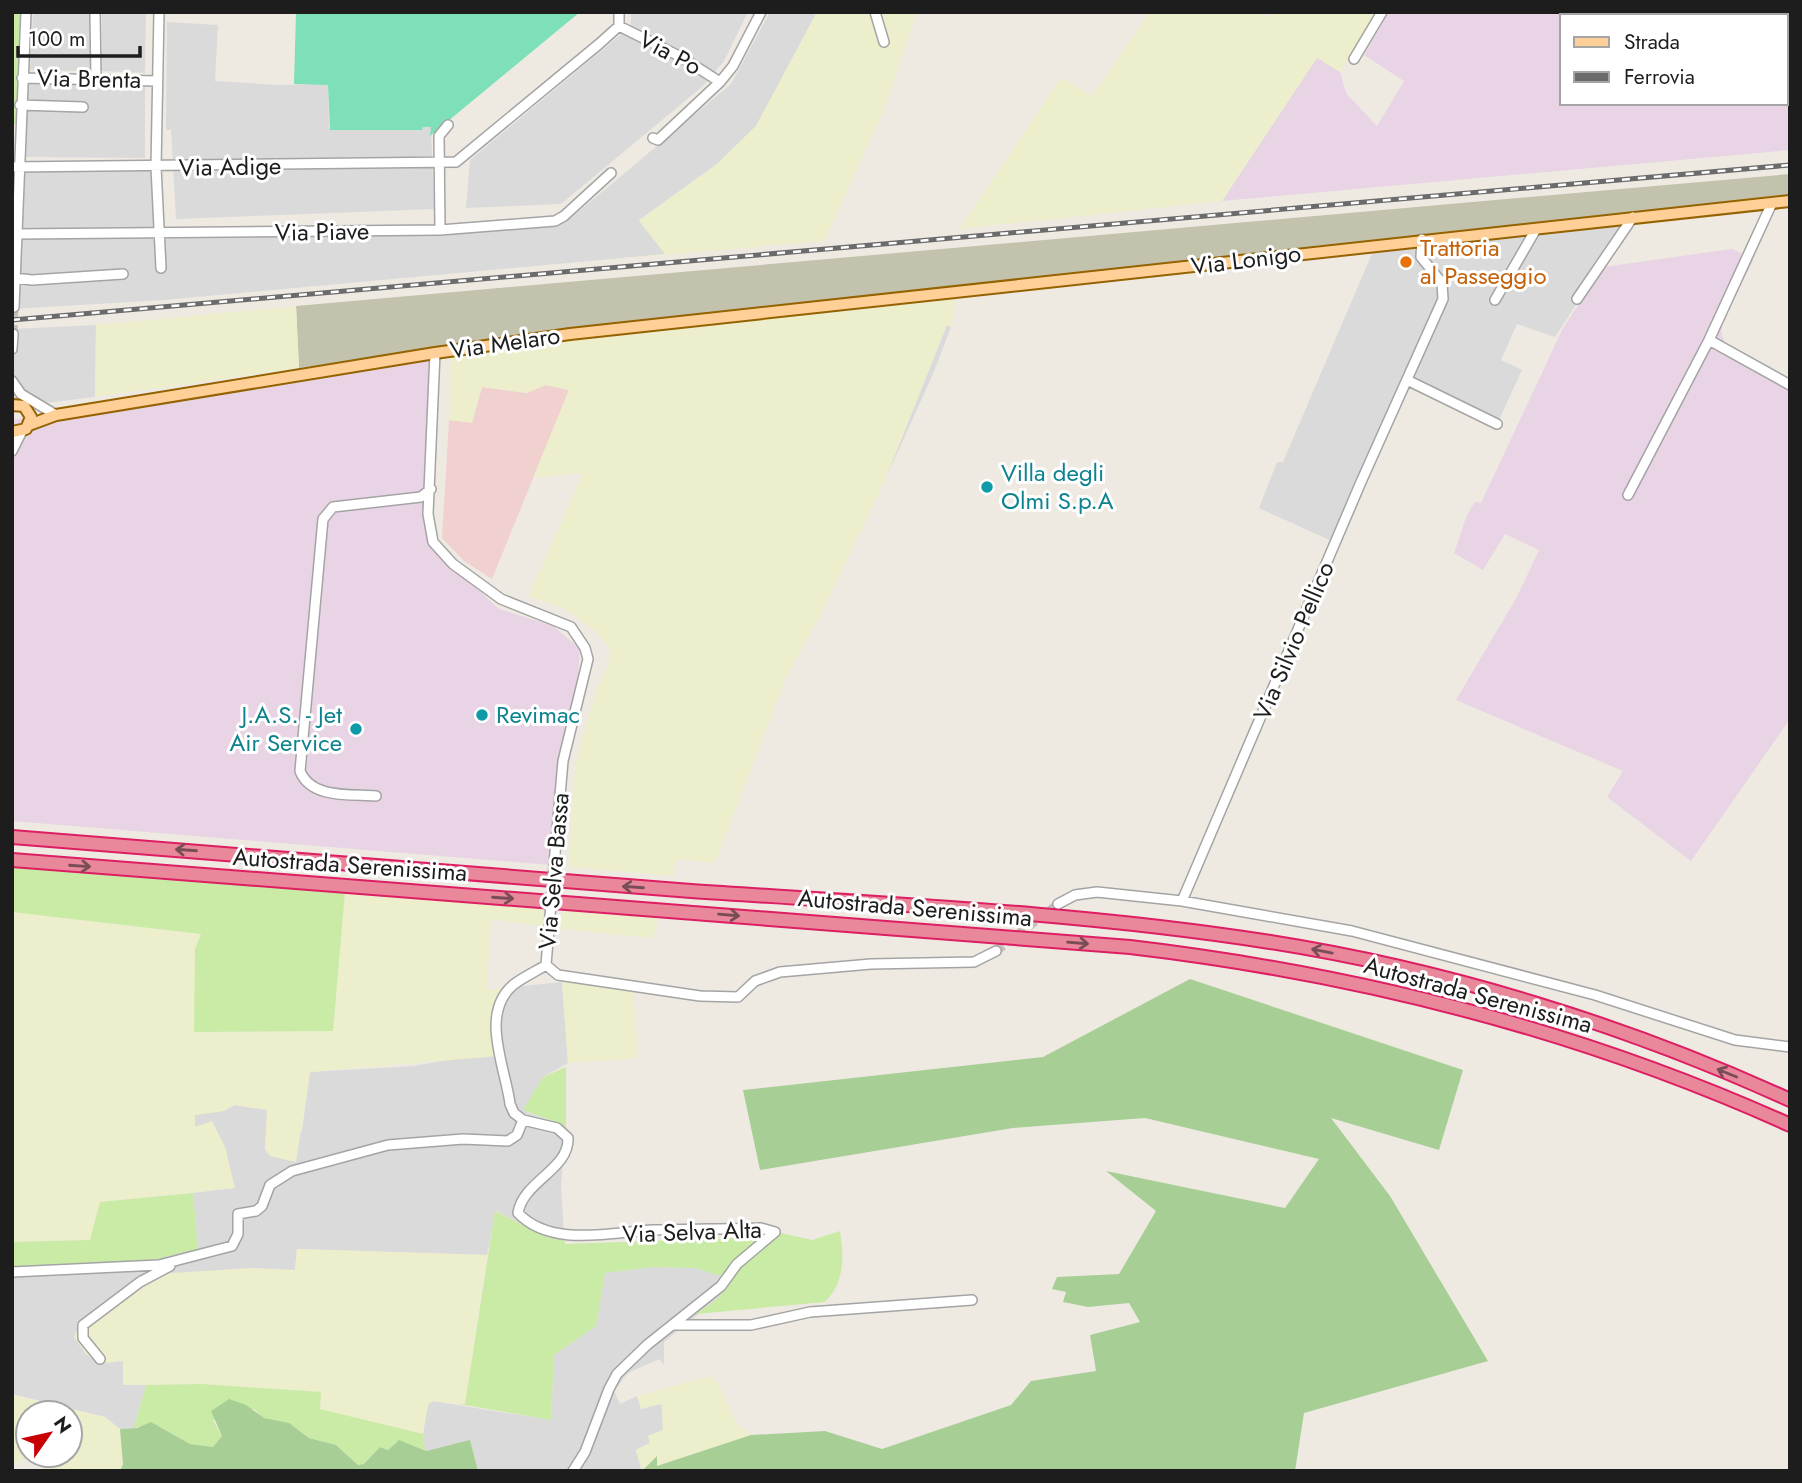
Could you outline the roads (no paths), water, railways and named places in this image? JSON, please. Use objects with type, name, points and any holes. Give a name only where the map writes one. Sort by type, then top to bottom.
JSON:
[{"type":"highway","name":"Autostrada Serenissima","points":[[12,837],[630,887],[1001,912],[1138,924],[1238,937],[1329,953],[1494,992],[1657,1046],[1790,1100]]},
{"type":"highway","name":"Autostrada Serenissima","points":[[12,860],[1089,943],[1253,963],[1428,998],[1541,1030],[1700,1087],[1790,1125]]},
{"type":"main road","name":"Via Lonigo","points":[[956,292],[1422,239],[1790,201]]},
{"type":"main road","name":"Via Melaro","points":[[21,429],[56,415],[436,353],[570,334],[956,292]]},
{"type":"main road","name":"Via Melaro","points":[[12,405],[56,415]]},
{"type":"main road","points":[[21,429],[30,413],[24,406]]},
{"type":"street","points":[[14,307],[15,167],[26,12]]},
{"type":"street","points":[[95,12],[96,78]]},
{"type":"street","points":[[159,12],[156,167],[161,268]]},
{"type":"street","points":[[441,164],[456,162],[618,26],[619,12]]},
{"type":"street","name":"Via Po","points":[[653,138],[658,140],[720,82],[733,66],[761,12]]},
{"type":"street","points":[[876,12],[884,42]]},
{"type":"street","points":[[1354,59],[1381,12]]},
{"type":"street","name":"Via Po","points":[[618,26],[681,57],[720,82]]},
{"type":"street","name":"Via Brenta","points":[[22,78],[157,81]]},
{"type":"street","points":[[20,105],[83,107]]},
{"type":"street","points":[[440,230],[439,136],[448,125]]},
{"type":"street","name":"Via Adige","points":[[15,167],[441,164]]},
{"type":"street","name":"Via Piave","points":[[16,234],[440,230],[555,220],[564,216],[611,173]]},
{"type":"street","points":[[1628,495],[1709,340],[1772,203]]},
{"type":"street","points":[[1577,299],[1633,216]]},
{"type":"street","points":[[1495,300],[1536,229]]},
{"type":"street","name":"Via Silvio Pellico","points":[[1182,901],[1443,299],[1442,283],[1422,257],[1422,239]]},
{"type":"street","points":[[15,278],[123,274]]},
{"type":"street","points":[[12,349],[13,334]]},
{"type":"street","points":[[1709,340],[1790,385]]},
{"type":"street","name":"Via Selva Bassa","points":[[436,353],[429,526],[440,551],[501,599],[571,627],[585,648],[586,676],[563,761],[546,965],[512,986],[498,1011],[497,1035],[510,1104],[514,1113],[523,1120]]},
{"type":"street","points":[[1407,380],[1497,424]]},
{"type":"street","points":[[12,381],[21,394],[56,415]]},
{"type":"street","points":[[12,451],[21,429]]},
{"type":"street","points":[[376,796],[314,790],[303,781],[300,771],[323,519],[333,507],[421,497],[431,488]]},
{"type":"street","points":[[1058,904],[1075,895],[1097,892],[1182,901],[1290,919],[1377,937],[1595,995],[1735,1040],[1790,1047]]},
{"type":"street","points":[[546,965],[558,975],[700,996],[738,998],[755,981],[780,972],[871,964],[974,962],[996,951]]},
{"type":"street","points":[[12,1272],[142,1267],[181,1261],[232,1246],[239,1234],[237,1214],[256,1211],[262,1206],[270,1185],[292,1171],[407,1142],[508,1141],[517,1135],[523,1120]]},
{"type":"street","name":"Via Selva Alta","points":[[523,1120],[557,1128],[568,1138],[566,1154],[527,1191],[520,1205],[518,1213],[532,1223],[581,1236],[655,1230],[775,1230],[775,1235],[744,1258],[721,1286],[617,1374],[608,1389],[585,1452],[573,1471]]},
{"type":"street","points":[[100,1359],[83,1338],[82,1331],[87,1320],[140,1282],[181,1261]]},
{"type":"street","points":[[673,1325],[751,1325],[810,1312],[972,1300]]},
{"type":"tunnel","points":[[13,334],[14,307]]},
{"type":"tunnel","points":[[996,951],[1058,904]]},
{"type":"railway","points":[[12,320],[1790,165]]},
{"type":"place","name":"Trattoria al Passeggio","points":[[1406,262]]},
{"type":"place","name":"Villa degli Olmi S.p.A","points":[[987,487]]},
{"type":"place","name":"Revimac","points":[[482,715]]},
{"type":"place","name":"J.A.S. - Jet Air Service","points":[[356,729]]}]
